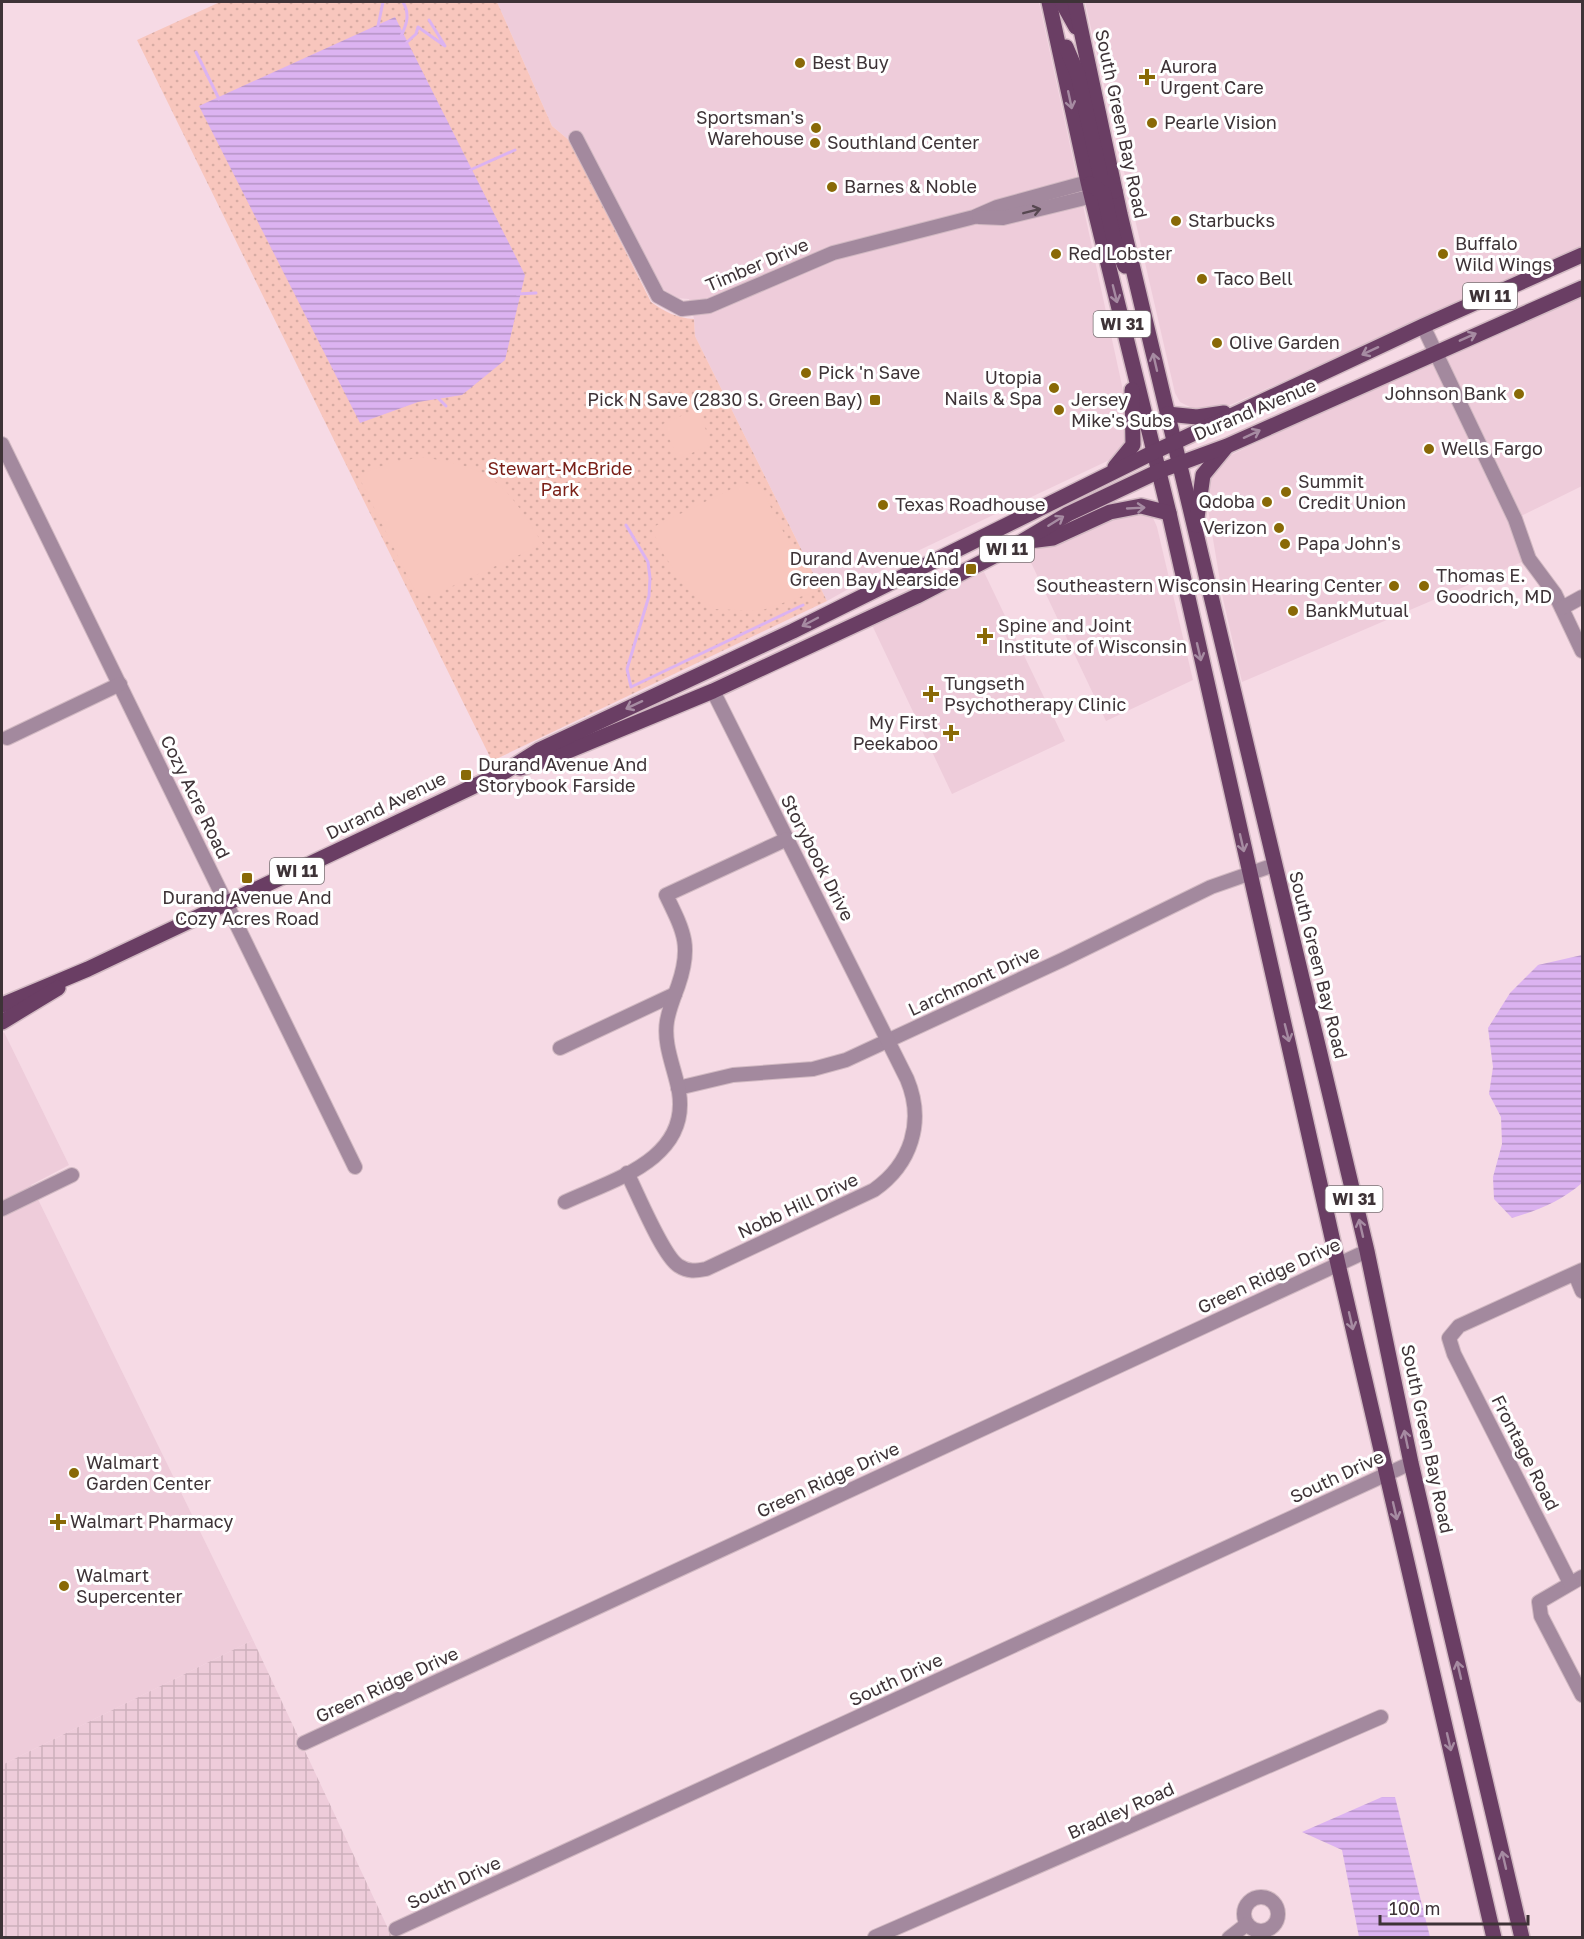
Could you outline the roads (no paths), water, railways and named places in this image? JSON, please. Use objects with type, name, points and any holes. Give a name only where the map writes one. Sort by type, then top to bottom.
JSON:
[{"type":"main road","points":[[1062,2],[1084,43]]},
{"type":"main road","name":"South Green Bay Road","points":[[1075,2],[1084,43],[1102,186],[1130,354],[1159,471],[1338,1264],[1494,1938]]},
{"type":"main road","name":"South Green Bay Road","points":[[1051,9],[1102,186],[1143,310],[1367,1251],[1411,1462],[1522,1938]]},
{"type":"main road","name":"Durand Avenue","points":[[2,1005],[88,969],[506,771],[539,750],[793,631],[915,568],[1154,452],[1423,326],[1582,255]]},
{"type":"main road","name":"Durand Avenue","points":[[506,771],[544,761],[713,691],[917,596],[1021,543],[1068,514],[1159,471],[1227,446],[1582,288]]},
{"type":"main road","points":[[1107,475],[1133,446],[1130,354]]},
{"type":"main road","points":[[1167,414],[1197,417],[1244,410]]},
{"type":"main road","points":[[1195,534],[1203,475],[1227,446]]},
{"type":"main road","points":[[1021,543],[1053,538],[1110,512],[1141,506],[1168,513]]},
{"type":"main road","points":[[915,568],[902,588],[907,595],[917,596]]},
{"type":"main road","points":[[855,625],[862,595]]},
{"type":"main road","name":"Durand Avenue","points":[[2,1022],[88,969]]},
{"type":"street","name":"Timber Drive","points":[[576,138],[658,296],[682,309],[709,306],[833,253],[974,217],[998,207],[1102,186]]},
{"type":"street","points":[[1423,326],[1515,519],[1529,559],[1562,608],[1582,651]]},
{"type":"street","name":"Cozy Acre Road","points":[[2,444],[355,1167]]},
{"type":"street","points":[[1562,608],[1582,597]]},
{"type":"street","points":[[7,738],[120,684]]},
{"type":"street","name":"Storybook Drive","points":[[713,691],[888,1041]]},
{"type":"street","points":[[565,1202],[654,1158],[669,1141],[678,1118],[678,1088],[666,1032],[675,994],[685,966],[686,945],[681,925],[666,895],[787,838]]},
{"type":"street","name":"Larchmont Drive","points":[[678,1088],[733,1075],[813,1069],[846,1060],[1212,887],[1274,865]]},
{"type":"street","points":[[560,1047],[675,994]]},
{"type":"street","name":"Nobb Hill Drive","points":[[627,1173],[669,1257],[680,1267],[696,1271],[706,1269],[874,1190],[886,1182],[904,1159],[914,1132],[914,1102],[910,1088],[888,1041]]},
{"type":"street","points":[[2,1209],[72,1175]]},
{"type":"street","name":"Green Ridge Drive","points":[[304,1743],[1367,1251]]},
{"type":"street","points":[[1579,1272],[1582,1291]]},
{"type":"street","name":"Frontage Road","points":[[1576,1580],[1454,1354],[1449,1338],[1459,1326],[1579,1272]]},
{"type":"street","name":"South Drive","points":[[396,1929],[1411,1462]]},
{"type":"street","points":[[1576,1580],[1539,1602],[1541,1616],[1582,1695]]},
{"type":"street","name":"Bradley Road","points":[[875,1937],[1381,1717]]},
{"type":"street","points":[[1229,1938],[1247,1924]]},
{"type":"waterway","points":[[378,26],[383,2]]},
{"type":"waterway","points":[[401,36],[407,19],[403,2]]},
{"type":"waterway","points":[[406,43],[416,34],[418,27],[445,46],[429,20]]},
{"type":"waterway","points":[[196,52],[219,99]]},
{"type":"waterway","points":[[470,170],[515,150]]},
{"type":"waterway","points":[[517,294],[536,293]]},
{"type":"waterway","points":[[437,397],[446,406]]},
{"type":"waterway","points":[[626,525],[648,562],[650,578],[649,596],[627,669],[631,687],[803,605]]},
{"type":"place","name":"Best Buy","points":[[800,63]]},
{"type":"place","name":"Aurora Urgent Care","points":[[1147,77]]},
{"type":"place","name":"Pearle Vision","points":[[1152,123]]},
{"type":"place","name":"Sportsman's Warehouse","points":[[816,128]]},
{"type":"place","name":"Southland Center","points":[[815,143]]},
{"type":"place","name":"Barnes & Noble","points":[[832,187]]},
{"type":"place","name":"Starbucks","points":[[1176,221]]},
{"type":"place","name":"Red Lobster","points":[[1056,254]]},
{"type":"place","name":"Buffalo Wild Wings","points":[[1443,254]]},
{"type":"place","name":"Taco Bell","points":[[1202,279]]},
{"type":"place","name":"Olive Garden","points":[[1217,343]]},
{"type":"place","name":"Pick 'n Save","points":[[806,373]]},
{"type":"place","name":"Utopia Nails & Spa","points":[[1054,388]]},
{"type":"place","name":"Johnson Bank","points":[[1519,394]]},
{"type":"place","name":"Pick N Save (2830 S. Green Bay)","points":[[875,400]]},
{"type":"place","name":"Jersey Mike's Subs","points":[[1059,410]]},
{"type":"place","name":"Wells Fargo","points":[[1429,449]]},
{"type":"place","name":"Summit Credit Union","points":[[1286,492]]},
{"type":"place","name":"Qdoba","points":[[1267,502]]},
{"type":"place","name":"Texas Roadhouse","points":[[883,505]]},
{"type":"place","name":"Verizon","points":[[1279,528]]},
{"type":"place","name":"Papa John's","points":[[1285,544]]},
{"type":"place","name":"Durand Avenue And Green Bay Nearside","points":[[971,569]]},
{"type":"place","name":"Southeastern Wisconsin Hearing Center","points":[[1394,586]]},
{"type":"place","name":"Thomas E. Goodrich, MD","points":[[1424,586]]},
{"type":"place","name":"BankMutual","points":[[1293,611]]},
{"type":"place","name":"Spine and Joint Institute of Wisconsin","points":[[985,636]]},
{"type":"place","name":"Tungseth Psychotherapy Clinic","points":[[931,694]]},
{"type":"place","name":"My First Peekaboo","points":[[951,733]]},
{"type":"place","name":"Durand Avenue And Storybook Farside","points":[[466,775]]},
{"type":"place","name":"Durand Avenue And Cozy Acres Road","points":[[247,878]]},
{"type":"place","name":"Walmart Garden Center","points":[[74,1473]]},
{"type":"place","name":"Walmart Pharmacy","points":[[58,1522]]},
{"type":"place","name":"Walmart Supercenter","points":[[64,1586]]},
{"type":"park label","name":"Stewart-McBride Park","points":[[560,479]]}]
